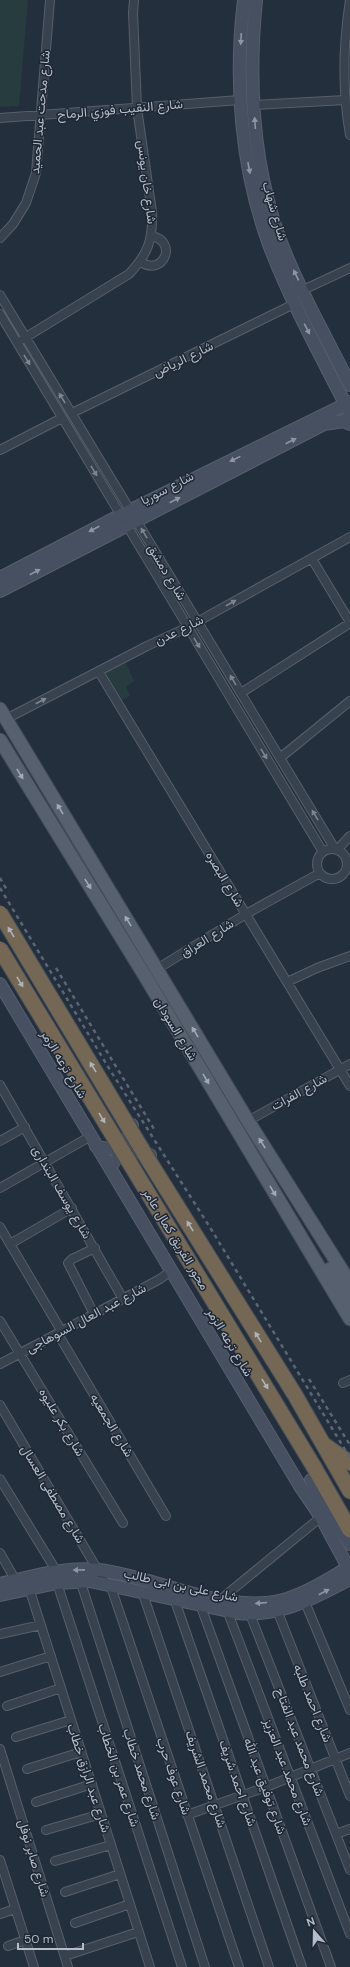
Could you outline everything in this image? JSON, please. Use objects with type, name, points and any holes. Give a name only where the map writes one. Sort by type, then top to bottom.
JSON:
[{"type":"highway","name":"محور الفريق كمال عامر","points":[[0,913],[157,1173],[295,1395],[350,1491]]},
{"type":"highway","name":"محور الفريق كمال عامر","points":[[0,949],[278,1405],[350,1530]]},
{"type":"highway","points":[[321,1442],[350,1463]]},
{"type":"main road","name":"شارع السودان","points":[[3,714],[248,1121],[350,1283]]},
{"type":"main road","name":"شارع السودان","points":[[0,740],[145,976],[350,1319]]},
{"type":"main road","points":[[145,976],[157,969]]},
{"type":"main road","points":[[286,1214],[300,1223],[313,1240],[350,1301]]},
{"type":"street","name":"شارع مدحت عبد الحميد","points":[[0,238],[13,224],[26,203],[36,173],[50,0]]},
{"type":"street","name":"شارع خان يونس","points":[[17,343],[129,274],[141,262],[149,246],[152,236],[152,212],[137,108],[132,13],[134,0]]},
{"type":"street","name":"شارع شهاب","points":[[244,0],[239,64],[240,100],[247,162],[257,204],[270,245],[294,304],[348,406]]},
{"type":"street","name":"شارع شهاب","points":[[256,0],[252,42],[254,105],[259,160],[266,194],[280,240],[348,380]]},
{"type":"street","points":[[350,0],[344,59],[345,100],[350,135]]},
{"type":"street","name":"شارع النقيب فوزي الرماح","points":[[0,118],[240,100]]},
{"type":"street","points":[[254,105],[345,100]]},
{"type":"street","points":[[141,262],[154,265],[163,260],[165,256],[166,247],[164,242],[152,236]]},
{"type":"street","points":[[303,290],[350,268]]},
{"type":"street","name":"شارع دمشق","points":[[0,294],[72,413],[188,627],[323,852]]},
{"type":"street","name":"شارع الرياض","points":[[72,413],[294,304]]},
{"type":"street","name":"شارع دمشق","points":[[0,314],[62,418],[197,622],[336,849]]},
{"type":"street","points":[[334,382],[348,380]]},
{"type":"street","name":"شارع سوريا","points":[[0,590],[128,518],[348,406]]},
{"type":"street","points":[[0,450],[62,418]]},
{"type":"street","name":"شارع سوريا","points":[[0,578],[324,424],[344,421],[350,424]]},
{"type":"street","name":"شارع عدن","points":[[3,714],[99,672],[147,646],[188,627],[350,537]]},
{"type":"street","points":[[240,693],[350,622],[312,559]]},
{"type":"street","name":"شارع البصره","points":[[99,672],[350,1086]]},
{"type":"street","points":[[280,758],[350,701]]},
{"type":"street","points":[[336,849],[346,857],[347,872],[340,877],[330,879],[320,873],[317,862],[323,852],[336,849],[350,836]]},
{"type":"street","name":"شارع العراق","points":[[157,969],[246,914],[320,873]]},
{"type":"street","points":[[287,982],[317,968],[350,956]]},
{"type":"street","name":"شارع ترعه الزمر","points":[[0,984],[296,1479],[324,1511],[349,1573]]},
{"type":"street","name":"شارع الفرات","points":[[248,1121],[350,1064]]},
{"type":"street","name":"شارع يوسف البندارى","points":[[0,1085],[46,1162],[123,1299]]},
{"type":"street","points":[[0,1188],[46,1162],[93,1141],[110,1148],[120,1146],[127,1139],[132,1125]]},
{"type":"street","points":[[0,1141],[25,1127]]},
{"type":"street","points":[[110,1168],[115,1160],[128,1152],[137,1151],[151,1156]]},
{"type":"street","points":[[10,1244],[72,1208]]},
{"type":"street","name":"شارع الجمعيه","points":[[0,1227],[166,1516]]},
{"type":"street","points":[[94,1314],[68,1263],[72,1259],[95,1248]]},
{"type":"street","name":"شارع عبد العال السوهاجى","points":[[0,1364],[160,1279],[171,1271]]},
{"type":"street","name":"شارع بكر عليوه","points":[[0,1321],[123,1523]]},
{"type":"street","name":"شارع مصطفى العسال","points":[[0,1405],[108,1584]]},
{"type":"street","name":"شارع عمر بن الخطاب","points":[[0,1479],[57,1577],[182,1967]]},
{"type":"street","points":[[311,1480],[324,1511],[350,1544]]},
{"type":"street","points":[[224,1604],[324,1511]]},
{"type":"street","points":[[0,1553],[16,1580]]},
{"type":"street","name":"شارع على بن ابى طالب","points":[[0,1584],[16,1580],[57,1577],[99,1570],[224,1604],[250,1614],[277,1610],[306,1602],[349,1573]]},
{"type":"street","name":"شارع على بن ابى طالب","points":[[0,1595],[29,1588],[57,1577],[108,1584],[200,1604],[250,1604],[283,1600],[349,1573]]},
{"type":"street","name":"شارع محمد خطاب","points":[[80,1580],[205,1967]]},
{"type":"street","name":"شارع عوف حرب","points":[[108,1584],[239,1967]]},
{"type":"street","name":"شارع عبد الرازق خطاب","points":[[29,1588],[130,1904],[148,1966]]},
{"type":"street","name":"شارع محمد الشريف","points":[[142,1591],[269,1967]]},
{"type":"street","name":"شارع احمد شريف","points":[[174,1598],[302,1967]]},
{"type":"street","points":[[306,1602],[350,1709]]},
{"type":"street","name":"شارع توفيق عبد الله","points":[[200,1604],[331,1967]]},
{"type":"street","name":"شارع محمد عبد العزيز","points":[[224,1604],[350,1934]]},
{"type":"street","name":"شارع احمد طلبه","points":[[277,1610],[350,1796]]},
{"type":"street","name":"شارع محمد عبد الفتاح","points":[[250,1614],[350,1870]]},
{"type":"street","points":[[0,1634],[41,1625]]},
{"type":"street","points":[[0,1672],[50,1656]]},
{"type":"street","points":[[7,1706],[61,1688]]},
{"type":"street","points":[[16,1737],[71,1720]]},
{"type":"street","name":"شارع صابر نوفل","points":[[0,1749],[68,1967]]},
{"type":"street","points":[[27,1769],[81,1752]]},
{"type":"street","points":[[188,1815],[350,1753]]},
{"type":"street","points":[[36,1802],[92,1784]]},
{"type":"street","points":[[46,1830],[101,1814]]},
{"type":"street","points":[[336,1834],[350,1829]]},
{"type":"street","points":[[54,1861],[111,1844]]},
{"type":"street","points":[[0,1860],[3,1883],[16,1909],[33,1967]]},
{"type":"street","points":[[65,1892],[120,1874]]},
{"type":"street","points":[[75,1923],[130,1904]]},
{"type":"street","points":[[0,1914],[16,1909]]},
{"type":"street","points":[[65,1956],[138,1932]]},
{"type":"street","points":[[8,1946],[25,1940]]},
{"type":"green space","points":[[0,0],[28,0],[19,106],[0,107]]},
{"type":"green space","points":[[125,661],[134,681],[126,687],[130,696],[122,700],[105,672]]},
{"type":"railway","points":[[0,878],[8,892]]},
{"type":"railway","points":[[0,888],[110,1070],[211,1229],[350,1458]]},
{"type":"railway","points":[[56,968],[154,1129]]},
{"type":"railway","points":[[309,1379],[350,1445]]}]
